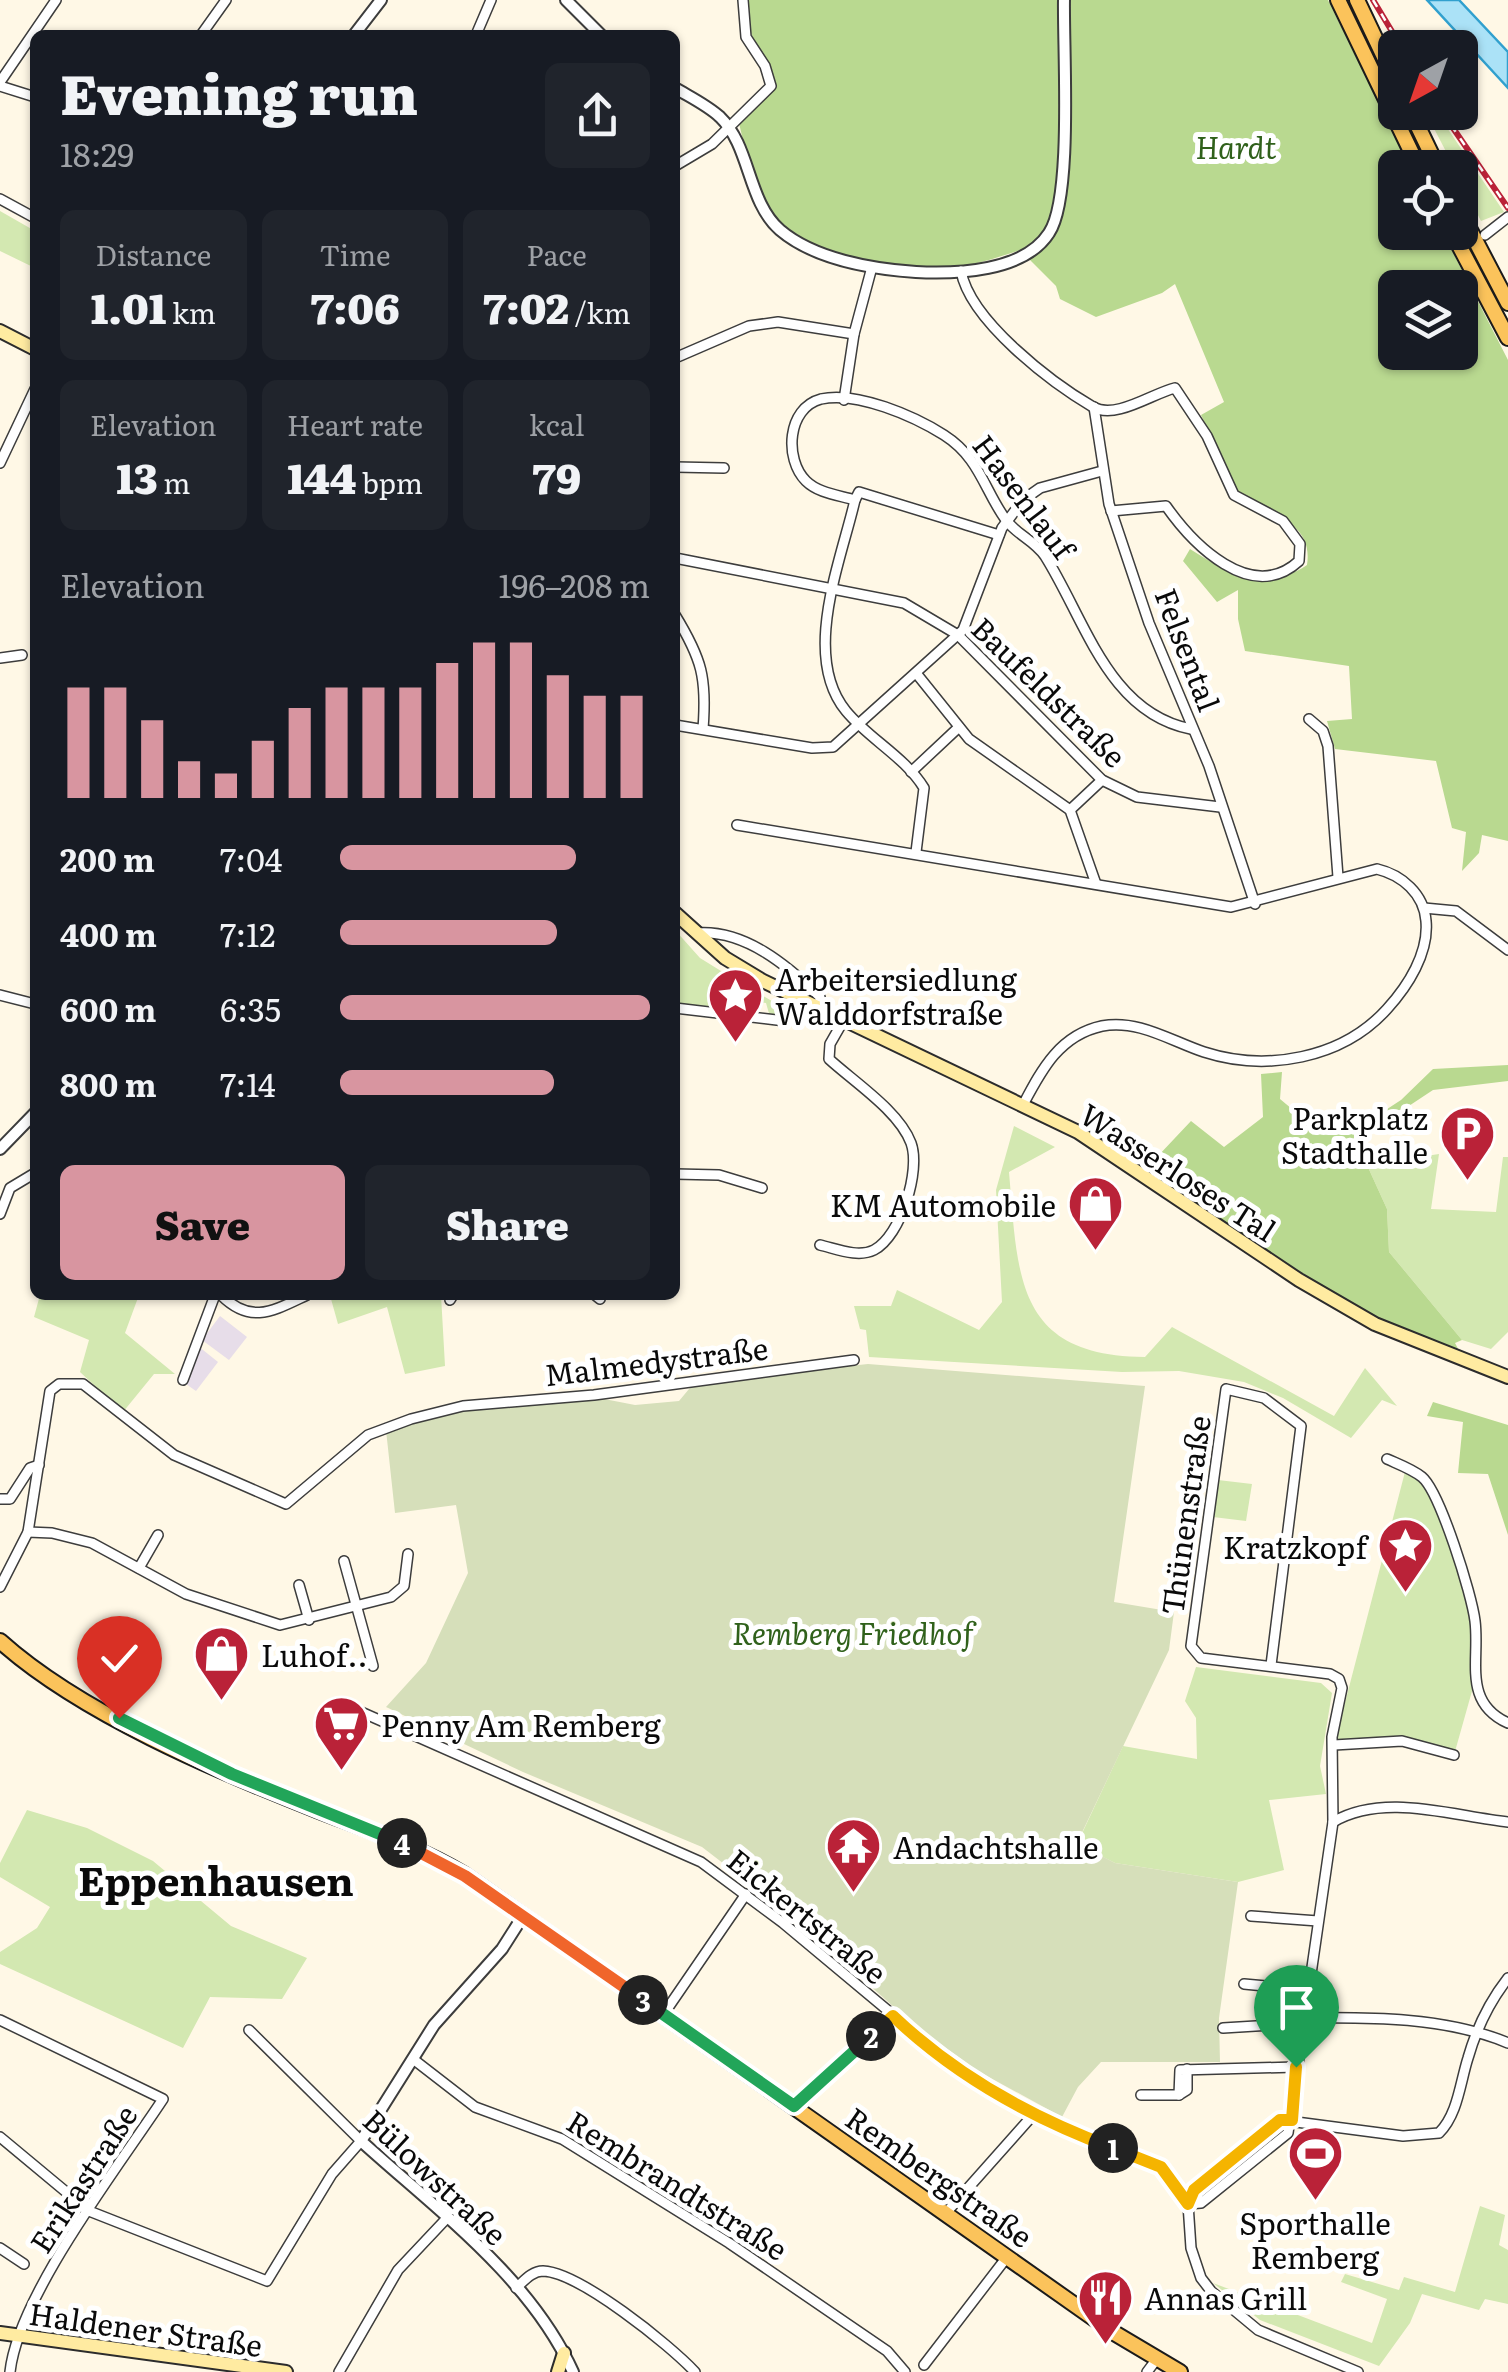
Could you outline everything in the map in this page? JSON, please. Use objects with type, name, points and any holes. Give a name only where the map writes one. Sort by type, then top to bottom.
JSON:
[{"type":"main road","points":[[1338,0],[1410,150]]},
{"type":"main road","points":[[1357,0],[1378,44]]},
{"type":"main road","points":[[1478,246],[1508,303]]},
{"type":"main road","points":[[1462,250],[1508,338]]},
{"type":"main road","points":[[0,331],[30,346]]},
{"type":"main road","name":"Wasserloses Tal","points":[[680,918],[725,958],[819,1012],[1024,1103],[1078,1132],[1330,1300],[1412,1342],[1508,1377]]},
{"type":"main road","name":"Rembergstraße","points":[[0,1640],[45,1676],[93,1704],[225,1771],[408,1845],[465,1876],[1007,2257],[1152,2366],[1180,2372]]},
{"type":"main road","name":"Haldener Straße","points":[[0,2333],[286,2372]]},
{"type":"main road","points":[[558,2372],[564,2353]]},
{"type":"street","points":[[36,30],[56,0]]},
{"type":"street","points":[[204,30],[226,0]]},
{"type":"street","points":[[358,30],[381,0]]},
{"type":"street","points":[[478,30],[491,0]]},
{"type":"street","points":[[566,0],[596,30]]},
{"type":"street","points":[[680,163],[712,144],[771,86],[766,66],[746,36],[743,0]]},
{"type":"street","points":[[680,91],[719,116],[776,227],[800,245],[872,267],[961,271],[1026,254],[1049,234],[1056,220],[1061,200],[1064,0]]},
{"type":"street","points":[[30,39],[0,84],[30,95]]},
{"type":"street","points":[[0,199],[30,215]]},
{"type":"street","points":[[1485,235],[1508,217]]},
{"type":"street","points":[[844,400],[854,334],[872,267]]},
{"type":"street","points":[[961,271],[967,288],[1009,344],[1034,369],[1094,407],[1129,406],[1175,388],[1207,436],[1234,495],[1283,521],[1300,544],[1299,562],[1287,570],[1256,575],[1236,570],[1201,551],[1166,506],[1111,511]]},
{"type":"street","points":[[680,356],[749,326],[778,322],[854,334]]},
{"type":"street","points":[[0,463],[30,400]]},
{"type":"street","name":"Hasenlauf","points":[[999,535],[859,492],[854,500],[809,484],[792,464],[790,449],[802,411],[817,400],[844,400],[914,418],[947,437],[972,460],[1006,522],[1042,551],[1109,671],[1138,705],[1166,724],[1191,729]]},
{"type":"street","name":"Felsental","points":[[1094,407],[1111,511],[1191,729],[1210,766],[1220,807],[1255,904]]},
{"type":"street","points":[[680,467],[724,468]]},
{"type":"street","points":[[680,727],[826,749],[860,724],[958,635],[970,618],[999,535],[1034,491],[1102,471]]},
{"type":"street","points":[[854,500],[824,644],[835,692],[860,724],[924,788],[916,852]]},
{"type":"street","name":"Baufeldstraße","points":[[680,559],[904,603],[958,635],[1102,780],[1137,797],[1220,807]]},
{"type":"street","points":[[680,623],[697,650],[707,684],[703,730]]},
{"type":"street","points":[[0,658],[22,655]]},
{"type":"street","points":[[916,673],[969,739],[1070,810],[1096,884]]},
{"type":"street","points":[[1309,719],[1323,730],[1328,746],[1338,877]]},
{"type":"street","points":[[911,772],[959,726]]},
{"type":"street","points":[[1070,810],[1102,780]]},
{"type":"street","points":[[738,824],[1232,908],[1361,870],[1388,872],[1407,883],[1424,908],[1425,938],[1406,986],[1381,1016],[1335,1046],[1304,1057],[1257,1061],[1202,1052],[1142,1029],[1102,1026],[1056,1050],[1024,1103]]},
{"type":"street","points":[[1424,908],[1456,911],[1508,950]]},
{"type":"street","points":[[695,933],[718,932],[774,958],[820,996],[819,1012]]},
{"type":"street","points":[[0,994],[30,1003]]},
{"type":"street","points":[[760,1019],[761,1005]]},
{"type":"street","points":[[680,1009],[784,1021]]},
{"type":"street","points":[[820,1245],[860,1253],[882,1244],[896,1222],[914,1156],[905,1132],[829,1059],[830,1044],[842,1022]]},
{"type":"street","points":[[0,1149],[30,1119]]},
{"type":"street","points":[[680,1174],[719,1175],[762,1188]]},
{"type":"street","points":[[0,1214],[10,1188],[30,1175]]},
{"type":"street","points":[[0,1178],[10,1188]]},
{"type":"street","points":[[183,1380],[216,1300]]},
{"type":"street","points":[[226,1300],[249,1315],[263,1316],[297,1300]]},
{"type":"street","name":"Malmedystraße","points":[[40,1465],[50,1391],[75,1381],[174,1455],[282,1504],[298,1498],[368,1435],[463,1406],[594,1395],[854,1360]]},
{"type":"street","name":"Thünenstraße","points":[[1271,1665],[1301,1426],[1264,1398],[1226,1389],[1192,1646],[1201,1658],[1271,1665],[1339,1678],[1342,1688],[1334,1745],[1334,1822],[1296,2067],[1292,2120]]},
{"type":"street","points":[[1387,1459],[1421,1476],[1442,1508],[1475,1620],[1474,1684],[1482,1703],[1508,1723]]},
{"type":"street","points":[[0,1498],[10,1499],[30,1468],[40,1465],[28,1532],[0,1587]]},
{"type":"street","points":[[28,1532],[52,1532],[92,1544],[186,1594],[248,1617],[280,1624],[309,1620],[391,1596],[404,1586],[408,1554]]},
{"type":"street","points":[[139,1568],[158,1534]]},
{"type":"street","points":[[344,1561],[373,1666]]},
{"type":"street","points":[[299,1585],[309,1620]]},
{"type":"street","name":"Eickertstraße","points":[[343,1704],[650,1836],[700,1862],[746,1894],[958,2068],[1033,2115],[1161,2167],[1188,2204]]},
{"type":"street","points":[[1334,1745],[1402,1740],[1454,1755]]},
{"type":"street","points":[[1334,1822],[1357,1808],[1405,1808],[1508,1822]]},
{"type":"street","points":[[663,2014],[746,1894]]},
{"type":"street","points":[[0,2137],[89,2211],[267,2281],[332,2174],[360,2141],[434,2026],[502,1949],[524,1916]]},
{"type":"street","points":[[1251,1916],[1318,1921]]},
{"type":"street","points":[[1358,2372],[1258,2330],[1225,2305],[1196,2265],[1188,2204],[1201,2204],[1288,2133],[1292,2120],[1403,2136],[1437,2135],[1450,2120],[1478,2030],[1508,1978]]},
{"type":"street","points":[[1244,1984],[1308,1990]]},
{"type":"street","points":[[794,2106],[893,2016]]},
{"type":"street","points":[[1223,2028],[1304,2020],[1373,2019],[1478,2030],[1508,2043]]},
{"type":"street","name":"Erikastraße","points":[[0,2020],[163,2099],[89,2211],[16,2337]]},
{"type":"street","name":"Bülowstraße","points":[[249,2030],[516,2288],[545,2320],[573,2372]]},
{"type":"street","name":"Rembrandtstraße","points":[[413,2060],[475,2107],[562,2139],[713,2232],[887,2351],[905,2372]]},
{"type":"street","points":[[1141,2095],[1179,2095],[1180,2070],[1296,2067]]},
{"type":"street","points":[[945,2214],[1033,2115]]},
{"type":"street","points":[[339,2372],[398,2270],[447,2218]]},
{"type":"street","points":[[0,2248],[24,2264]]},
{"type":"street","points":[[924,2365],[1007,2257]]},
{"type":"street","points":[[516,2288],[532,2274],[550,2273],[624,2310],[673,2348],[695,2372]]},
{"type":"street","points":[[10,2372],[16,2337]]},
{"type":"shaded area","points":[[220,1316],[247,1337],[229,1360],[202,1340]]},
{"type":"shaded area","points":[[198,1346],[218,1362],[196,1391],[186,1384]]},
{"type":"green space","name":"Hardt","points":[[749,0],[1328,0],[1378,102],[1378,130],[1392,130],[1402,150],[1378,150],[1378,250],[1452,250],[1462,270],[1378,270],[1378,370],[1478,370],[1478,301],[1508,360],[1508,841],[1482,835],[1479,853],[1462,871],[1466,832],[1452,828],[1436,761],[1335,749],[1327,721],[1352,719],[1349,666],[1245,651],[1238,619],[1238,590],[1217,602],[1183,561],[1190,549],[1247,576],[1277,577],[1307,565],[1307,548],[1292,525],[1243,497],[1235,487],[1201,415],[1224,402],[1175,284],[1162,293],[1096,317],[1060,299],[1056,286],[1020,250],[959,267],[921,269],[853,258],[791,234],[778,223],[758,189],[739,123],[775,84],[748,27]]},
{"type":"green space","points":[[1435,130],[1449,130],[1462,150],[1445,150]]},
{"type":"green space","points":[[1478,174],[1504,212],[1481,221],[1478,215]]},
{"type":"green space","points":[[0,211],[30,228],[30,266],[0,251]]},
{"type":"green space","points":[[680,936],[700,958],[742,984],[740,988],[749,995],[753,990],[801,1018],[770,1017],[766,1003],[759,1002],[751,1013],[680,1005]]},
{"type":"green space","points":[[1508,1065],[1508,1081],[1433,1090],[1365,1135],[1367,1165],[1387,1209],[1389,1252],[1462,1340],[1455,1343],[1465,1362],[1375,1324],[1141,1174],[1191,1121],[1224,1147],[1263,1117],[1261,1074],[1282,1072],[1280,1099],[1310,1124],[1358,1128],[1401,1100],[1433,1069]]},
{"type":"green space","points":[[1014,1126],[1055,1147],[1009,1172],[1022,1276],[1032,1303],[1047,1325],[1070,1342],[1102,1353],[1145,1357],[1172,1327],[1334,1416],[1365,1368],[1397,1406],[1382,1400],[1351,1438],[1283,1398],[1244,1382],[1179,1371],[1122,1372],[869,1357],[866,1330],[860,1329],[854,1306],[891,1306],[897,1290],[979,1330],[1002,1302],[996,1190]]},
{"type":"green space","points":[[1439,1154],[1431,1209],[1496,1212],[1503,1157],[1508,1157],[1508,1332],[1491,1349],[1462,1340],[1389,1252],[1387,1209],[1367,1165]]},
{"type":"green space","points":[[39,1300],[137,1300],[125,1333],[175,1374],[154,1374],[123,1412],[80,1372],[89,1340],[34,1317]]},
{"type":"green space","points":[[331,1300],[441,1300],[445,1366],[405,1374],[387,1307],[338,1324]]},
{"type":"green space","name":"Remberg Friedhof","points":[[868,1364],[1145,1386],[1114,1602],[1174,1612],[1169,1650],[1077,1843],[1115,1863],[1238,1882],[1219,2018],[1220,2062],[1101,2062],[1078,2087],[1062,2117],[976,2070],[913,2024],[805,1928],[807,1923],[785,1911],[702,1847],[523,1772],[386,1707],[426,1663],[468,1573],[456,1505],[395,1513],[386,1430],[463,1407],[594,1397],[635,1405],[679,1401],[694,1383]]},
{"type":"green space","points":[[1433,1402],[1508,1425],[1508,1535],[1488,1474],[1458,1473],[1463,1422],[1427,1416]]},
{"type":"green space","points":[[1406,1468],[1434,1491],[1475,1620],[1474,1684],[1454,1755],[1402,1741],[1334,1745]]},
{"type":"green space","points":[[1218,1480],[1252,1484],[1246,1521],[1213,1517]]},
{"type":"green space","points":[[1196,1667],[1321,1683],[1332,1693],[1320,1766],[1326,1794],[1269,1800],[1284,1870],[1238,1882],[1115,1863],[1077,1844],[1123,1746],[1197,1759],[1196,1718],[1185,1701]]},
{"type":"green space","points":[[27,1810],[87,1828],[153,1861],[231,1926],[307,1958],[282,1999],[210,1997],[183,2048],[0,1964],[0,1952],[37,1928],[50,1907],[0,1877],[0,1863]]},
{"type":"green space","points":[[1480,2206],[1505,2215],[1499,2245],[1508,2250],[1508,2304],[1485,2299],[1479,2310],[1422,2294],[1410,2323],[1379,2366],[1260,2320],[1213,2283],[1372,2343],[1387,2299],[1341,2282],[1345,2274],[1399,2290],[1404,2277],[1455,2292]]},
{"type":"water","points":[[1427,0],[1459,0],[1508,52],[1508,88],[1478,55],[1478,30],[1455,30]]},
{"type":"railway","points":[[1373,0],[1391,30]]},
{"type":"railway","points":[[1454,130],[1508,208]]},
{"type":"place","name":"Arbeitersiedlung Walddorfstraße","points":[[736,1044]]},
{"type":"place","name":"Parkplatz Stadthalle","points":[[1467,1183]]},
{"type":"place","name":"KM Automobile","points":[[1095,1253]]},
{"type":"place","name":"Kratzkopf","points":[[1406,1595]]},
{"type":"place","name":"Luhof..","points":[[222,1703]]},
{"type":"place","name":"Penny Am Remberg","points":[[342,1773]]},
{"type":"place","name":"Andachtshalle","points":[[854,1895]]},
{"type":"place","name":"Sporthalle Remberg","points":[[1315,2203]]},
{"type":"place","name":"Annas Grill","points":[[1105,2346]]},
{"type":"district","name":"Eppenhausen","points":[[216,1878]]},
{"type":"route","points":[[119,1718],[225,1771],[408,1845],[448,1866],[794,2106],[893,2016],[958,2068],[1033,2115],[1161,2167],[1188,2204],[1194,2190],[1280,2120],[1292,2120],[1296,2067]]}]
